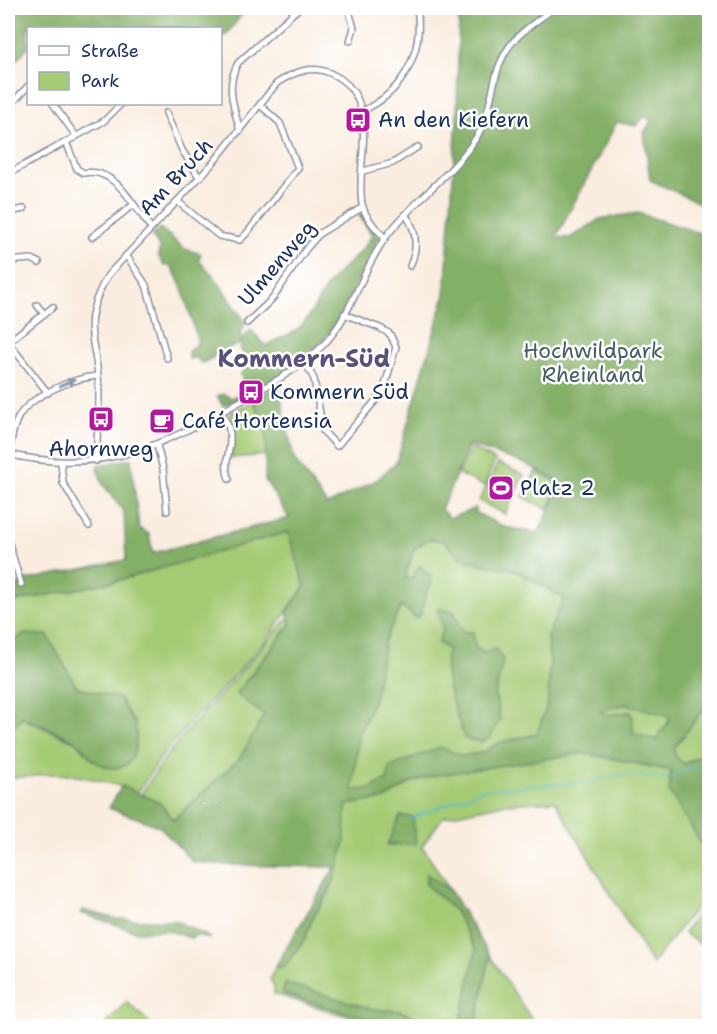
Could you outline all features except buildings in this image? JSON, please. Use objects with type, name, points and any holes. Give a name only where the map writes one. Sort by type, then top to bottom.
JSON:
[{"type":"street","points":[[240,131],[230,91],[231,75],[238,63],[299,8]]},
{"type":"street","points":[[348,8],[354,28],[350,41]]},
{"type":"street","points":[[362,111],[395,88],[410,67],[418,46],[417,8]]},
{"type":"street","points":[[98,376],[69,381],[20,414],[8,454],[61,463],[96,461],[157,445],[305,363],[326,343],[385,238],[457,160],[482,127],[507,50],[554,8]]},
{"type":"street","name":"Am Bruch","points":[[96,461],[98,376],[90,321],[96,296],[108,275],[200,177],[277,83],[286,76],[315,69],[331,73],[350,86],[362,111],[363,207]]},
{"type":"street","points":[[8,108],[27,87]]},
{"type":"street","points":[[54,105],[76,136]]},
{"type":"street","points":[[9,171],[104,121],[119,105]]},
{"type":"street","points":[[177,201],[219,236],[240,240],[247,233],[298,168],[280,123],[261,105]]},
{"type":"street","points":[[166,113],[182,150],[200,177]]},
{"type":"street","points":[[66,142],[77,169],[84,173],[94,171],[116,182],[151,228]]},
{"type":"street","points":[[363,171],[387,165],[418,147]]},
{"type":"street","points":[[92,237],[133,205]]},
{"type":"street","points":[[363,207],[385,238]]},
{"type":"street","name":"Ulmenweg","points":[[247,323],[273,298],[306,249],[320,233],[363,207]]},
{"type":"street","points":[[8,212],[24,209]]},
{"type":"street","points":[[405,214],[416,234],[416,252],[410,266]]},
{"type":"street","points":[[126,255],[146,285],[167,358]]},
{"type":"street","points":[[8,261],[32,259],[39,263]]},
{"type":"street","points":[[37,305],[44,314]]},
{"type":"street","points":[[48,393],[8,344],[52,307]]},
{"type":"street","points":[[305,363],[314,379],[323,430],[337,446],[384,392],[396,347],[390,334],[344,314]]},
{"type":"street","points":[[221,411],[230,430],[225,470],[229,478]]},
{"type":"street","points":[[157,445],[163,469],[167,511]]},
{"type":"street","points":[[61,463],[63,483],[89,526]]},
{"type":"street","points":[[8,540],[21,584]]},
{"type":"street","points":[[38,1022],[51,1026]]},
{"type":"green space","points":[[8,8],[247,8],[222,37],[222,27],[27,27],[27,48],[8,69]]},
{"type":"green space","name":"Hochwildpark Rheinland","points":[[459,8],[709,8],[709,212],[702,204],[650,180],[644,133],[651,121],[645,116],[636,126],[617,122],[556,237],[570,238],[600,219],[638,213],[702,234],[709,226],[709,704],[674,748],[675,756],[684,764],[709,751],[709,856],[669,791],[671,770],[583,753],[431,776],[410,783],[385,799],[346,805],[345,842],[335,879],[312,919],[305,939],[284,967],[275,967],[335,867],[193,862],[159,826],[109,808],[122,786],[160,803],[174,820],[240,758],[264,715],[236,694],[291,624],[287,612],[305,586],[288,532],[120,580],[18,601],[8,608],[8,590],[27,580],[126,560],[124,512],[102,483],[97,465],[131,459],[139,528],[149,534],[153,553],[289,518],[265,480],[266,431],[253,400],[278,385],[294,459],[327,505],[377,480],[397,461],[445,295],[457,118]],"holes":[[[469,445],[526,464],[562,483],[538,533],[504,527],[476,513],[476,508],[450,518],[441,510]],[[429,539],[444,541],[459,557],[483,565],[513,569],[564,598],[547,637],[550,663],[548,703],[537,734],[501,742],[482,753],[462,756],[440,747],[390,767],[387,780],[369,789],[352,790],[359,735],[374,699],[385,640],[401,606],[416,618],[420,616],[427,589],[430,587],[433,575],[426,573],[419,566],[412,579],[405,578],[414,549]],[[627,704],[669,716],[669,723],[659,734],[658,740],[633,734],[633,718],[630,712],[606,715],[600,711]]]},
{"type":"green space","points":[[364,212],[380,238],[332,329],[322,342],[283,374],[223,406],[217,396],[223,394],[232,398],[245,389],[241,374],[247,367],[248,358],[240,350],[242,340],[240,344],[201,363],[196,357],[189,359],[188,352],[198,342],[187,302],[170,265],[164,266],[158,255],[160,248],[152,236],[160,228],[185,249],[201,254],[199,261],[213,275],[246,323],[240,333],[241,339],[251,330],[266,346],[294,332],[303,323],[327,286],[368,242],[372,235],[359,215]]},
{"type":"green space","points":[[253,400],[266,431],[266,455],[231,458],[234,437],[229,414]]},
{"type":"green space","points":[[471,448],[495,460],[484,486],[458,474]]},
{"type":"green space","points":[[498,463],[524,475],[505,514],[479,501]]},
{"type":"green space","points":[[536,471],[560,484],[548,509],[523,497]]},
{"type":"green space","points":[[288,531],[305,586],[267,639],[167,749],[137,793],[116,785],[72,775],[8,777],[8,736],[20,717],[78,743],[84,751],[132,721],[120,699],[77,687],[47,635],[11,643],[8,650],[8,608],[18,601],[120,580]]},
{"type":"green space","points":[[429,539],[444,541],[459,557],[483,565],[513,569],[564,598],[547,637],[550,663],[548,703],[537,734],[501,742],[482,753],[462,756],[440,748],[403,762],[387,780],[369,789],[352,791],[359,735],[374,699],[385,640],[401,606],[416,618],[420,616],[427,589],[430,587],[433,575],[426,573],[420,566],[412,579],[405,578],[414,549]],"holes":[[[454,612],[463,632],[473,632],[475,647],[503,660],[495,695],[500,720],[448,649],[438,643],[443,629]]]},
{"type":"green space","points":[[437,608],[454,612],[463,632],[473,632],[475,647],[484,653],[496,649],[503,660],[495,695],[500,720],[490,738],[481,742],[465,739],[454,706],[447,682],[448,649],[438,643],[443,629]]},
{"type":"green space","points":[[289,617],[291,624],[236,693],[265,715],[240,758],[173,820],[160,803],[141,794],[170,751]]},
{"type":"green space","points":[[24,634],[47,635],[77,687],[120,699],[132,721],[134,720],[136,731],[135,751],[126,765],[118,768],[108,767],[96,762],[77,742],[21,717],[8,736],[8,650],[11,643]]},
{"type":"green space","points":[[627,704],[670,716],[658,741],[632,734],[633,718],[630,712],[606,715],[600,711]]},
{"type":"green space","points":[[709,704],[709,751],[683,765],[675,756],[674,748]]},
{"type":"green space","points":[[583,753],[672,771],[669,791],[709,856],[709,891],[652,964],[555,801],[503,804],[443,817],[422,846],[450,890],[426,874],[426,884],[455,911],[476,950],[460,1026],[436,1026],[400,1011],[372,1009],[286,984],[283,994],[364,1018],[403,1026],[383,1026],[274,994],[274,986],[270,979],[275,967],[280,968],[305,939],[312,919],[330,892],[345,842],[346,805],[385,799],[410,783],[431,776]]},
{"type":"green space","points":[[400,816],[413,817],[416,844],[387,845]]},
{"type":"green space","points":[[426,874],[450,890],[490,956],[476,1026],[460,1026],[476,950],[455,911],[426,884]]},
{"type":"green space","points":[[709,896],[709,950],[684,933]]},
{"type":"green space","points":[[83,910],[116,919],[176,921],[209,939],[197,935],[191,938],[167,930],[137,932],[81,913]]},
{"type":"green space","points":[[490,956],[536,1026],[476,1026]]},
{"type":"green space","points":[[286,983],[372,1009],[400,1011],[436,1026],[397,1024],[339,1011],[282,993]]},
{"type":"green space","points":[[127,1002],[153,1026],[104,1026]]},
{"type":"waterway","points":[[680,773],[694,766],[708,776]]},
{"type":"waterway","points":[[589,782],[625,774]]},
{"type":"waterway","points":[[628,774],[671,779],[676,776]]},
{"type":"waterway","points":[[410,819],[484,789],[586,782]]},
{"type":"place","name":"An den Kiefern","points":[[358,120]]},
{"type":"place","name":"Kommern Süd","points":[[251,392]]},
{"type":"place","name":"Ahornweg","points":[[101,419]]},
{"type":"place","name":"Café Hortensia","points":[[162,421]]},
{"type":"place","name":"Platz 2","points":[[501,488]]},
{"type":"district","name":"Kommern-Süd","points":[[304,359]]}]
